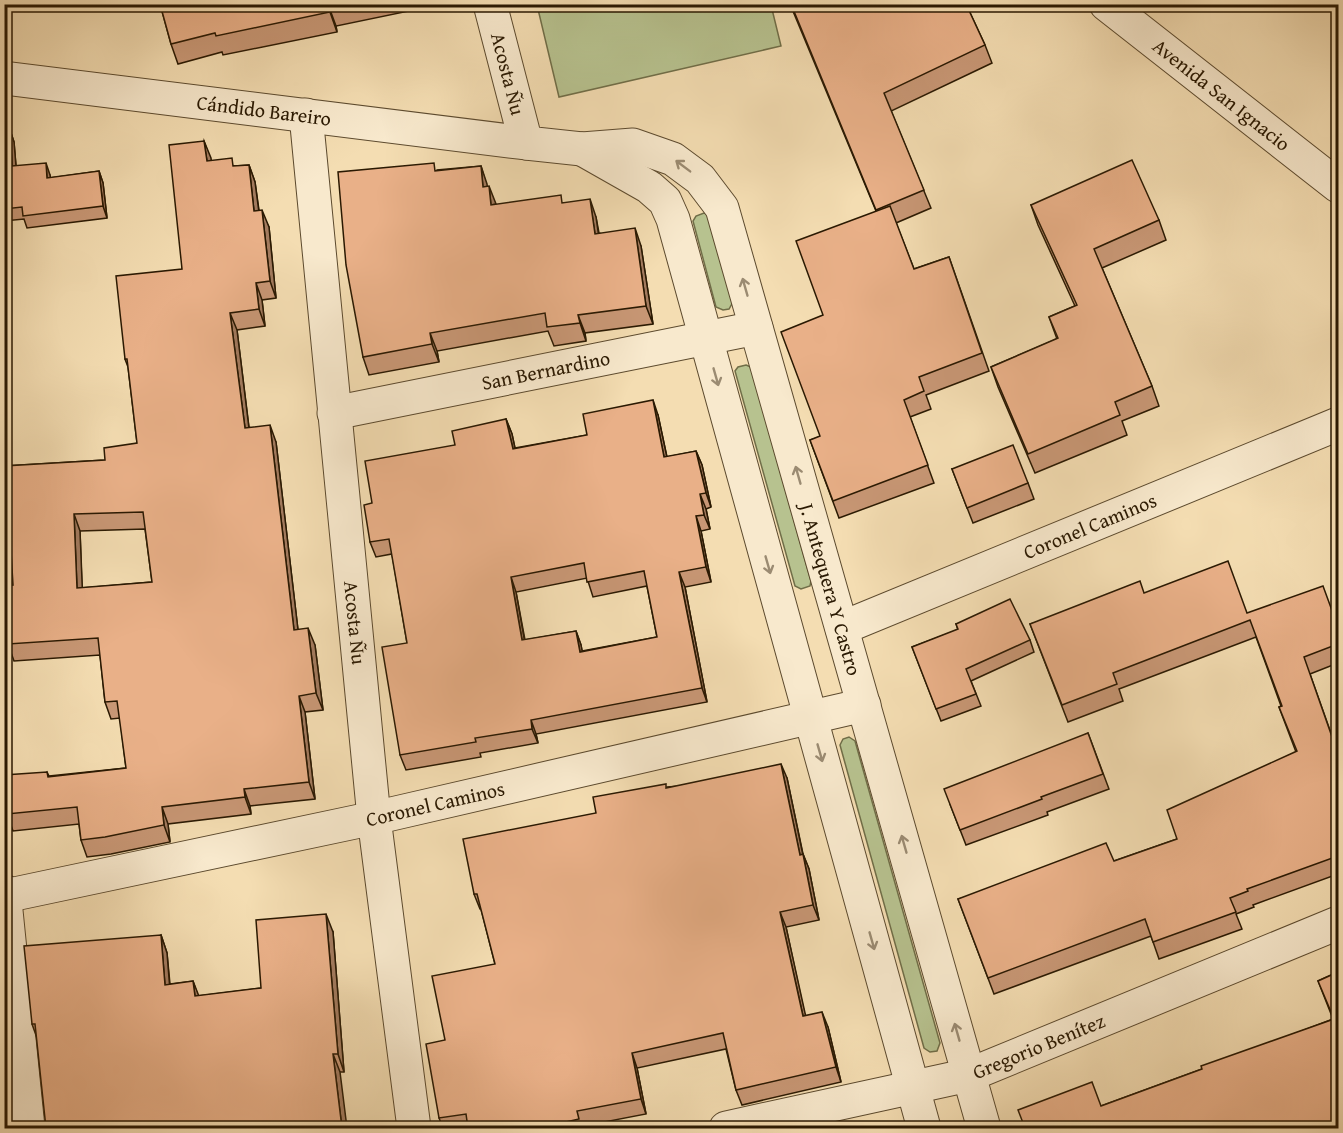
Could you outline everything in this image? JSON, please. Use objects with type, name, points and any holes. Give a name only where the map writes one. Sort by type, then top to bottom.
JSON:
[{"type":"street","name":"Acosta Ñu","points":[[490,4],[526,143]]},
{"type":"street","name":"Avenida San Ignacio","points":[[1106,4],[1338,186]]},
{"type":"street","name":"Cándido Bareiro","points":[[4,78],[526,143]]},
{"type":"street","name":"Acosta Ñu","points":[[306,115],[374,818],[414,1128]]},
{"type":"street","name":"J. Antequera Y Castro","points":[[526,143],[582,149],[633,146],[673,159],[700,179],[722,208],[984,1128]]},
{"type":"street","name":"J. Antequera Y Castro","points":[[582,149],[649,187],[664,201],[673,219],[924,1128]]},
{"type":"street","name":"San Bernardino","points":[[334,413],[756,328]]},
{"type":"street","name":"Coronel Caminos","points":[[842,628],[1338,424]]},
{"type":"street","name":"Coronel Caminos","points":[[5,896],[374,818],[864,705]]},
{"type":"street","points":[[4,891],[15,1091],[28,1128]]},
{"type":"street","name":"Gregorio Benítez","points":[[726,1128],[969,1075],[1338,923]]},
{"type":"green space","points":[[537,5],[771,5],[781,46],[559,97]]},
{"type":"green space","points":[[707,214],[733,302],[729,309],[723,310],[716,307],[693,221],[696,216]]},
{"type":"green space","points":[[746,365],[751,367],[811,581],[810,586],[801,589],[795,586],[735,371],[738,367]]},
{"type":"green space","points":[[849,737],[855,741],[940,1043],[937,1051],[930,1052],[924,1048],[840,745],[843,739]]},
{"type":"building","points":[[160,4],[339,4],[329,7],[330,12],[216,36],[215,33],[171,44]]},
{"type":"building","points":[[791,4],[966,4],[985,45],[884,93],[924,190],[876,210]]},
{"type":"building","points":[[10,130],[12,166],[46,163],[47,178],[99,171],[103,206],[23,216],[22,207],[4,209],[4,131]]},
{"type":"building","points":[[204,141],[207,161],[232,158],[233,166],[249,165],[254,211],[262,210],[270,281],[256,283],[259,309],[230,313],[245,428],[270,425],[294,630],[308,628],[316,693],[299,696],[309,782],[244,789],[245,797],[162,807],[164,825],[81,840],[77,807],[7,814],[4,775],[47,772],[48,777],[126,768],[117,701],[105,702],[98,638],[8,644],[4,586],[13,585],[9,518],[4,518],[4,466],[105,460],[104,448],[137,443],[116,276],[182,269],[169,145]],"holes":[[[143,512],[152,582],[77,588],[74,514]]]},
{"type":"building","points":[[1132,160],[1159,220],[1094,249],[1152,386],[1115,402],[1120,415],[1028,454],[991,367],[1058,338],[1049,317],[1077,305],[1031,205]]},
{"type":"building","points":[[434,163],[435,171],[481,166],[483,187],[489,186],[491,205],[561,195],[562,203],[590,199],[595,234],[635,228],[646,306],[578,315],[580,323],[547,327],[545,313],[430,333],[432,344],[363,357],[346,265],[338,172]]},
{"type":"building","points":[[890,206],[914,269],[949,257],[982,353],[919,377],[924,391],[904,400],[928,465],[833,501],[810,440],[820,436],[781,332],[823,315],[796,241]]},
{"type":"building","points":[[653,400],[664,457],[696,451],[706,493],[700,494],[704,515],[696,516],[706,567],[679,572],[702,688],[531,720],[532,729],[475,738],[476,742],[400,755],[382,647],[407,643],[389,539],[370,542],[364,505],[372,503],[365,461],[455,445],[452,431],[506,419],[513,449],[587,435],[583,414]],"holes":[[[584,563],[587,582],[644,571],[657,637],[580,652],[576,631],[522,640],[511,577]]]},
{"type":"building","points":[[1013,445],[1028,483],[967,508],[952,469]]},
{"type":"building","points":[[1228,561],[1247,613],[1323,586],[1338,627],[1338,644],[1304,657],[1338,754],[1338,856],[1247,889],[1248,891],[1230,898],[1236,912],[1153,942],[1145,919],[988,978],[958,899],[1106,843],[1114,861],[1177,839],[1167,810],[1297,751],[1279,707],[1282,706],[1250,620],[1113,673],[1117,684],[1062,705],[1030,624],[1140,581],[1144,593]]},
{"type":"building","points":[[1010,599],[1030,640],[966,669],[976,694],[936,709],[912,647],[958,629],[956,624]]},
{"type":"building","points":[[1088,733],[1103,774],[960,830],[944,789]]},
{"type":"building","points":[[781,764],[813,905],[780,912],[803,1016],[822,1012],[836,1067],[736,1090],[723,1033],[632,1053],[641,1099],[577,1111],[579,1119],[544,1127],[468,1128],[466,1114],[439,1118],[426,1044],[445,1040],[432,976],[495,964],[477,894],[474,894],[463,839],[596,813],[593,797],[666,784],[666,788]]},
{"type":"building","points":[[326,914],[338,1054],[333,1054],[342,1128],[46,1128],[24,946],[161,935],[165,985],[193,981],[195,996],[261,988],[256,920]]},
{"type":"building","points":[[1338,972],[1338,1085],[1336,1087],[1338,1121],[1317,1128],[1025,1128],[1018,1110],[1092,1082],[1101,1106],[1202,1069],[1201,1066],[1334,1019],[1318,981]]}]
